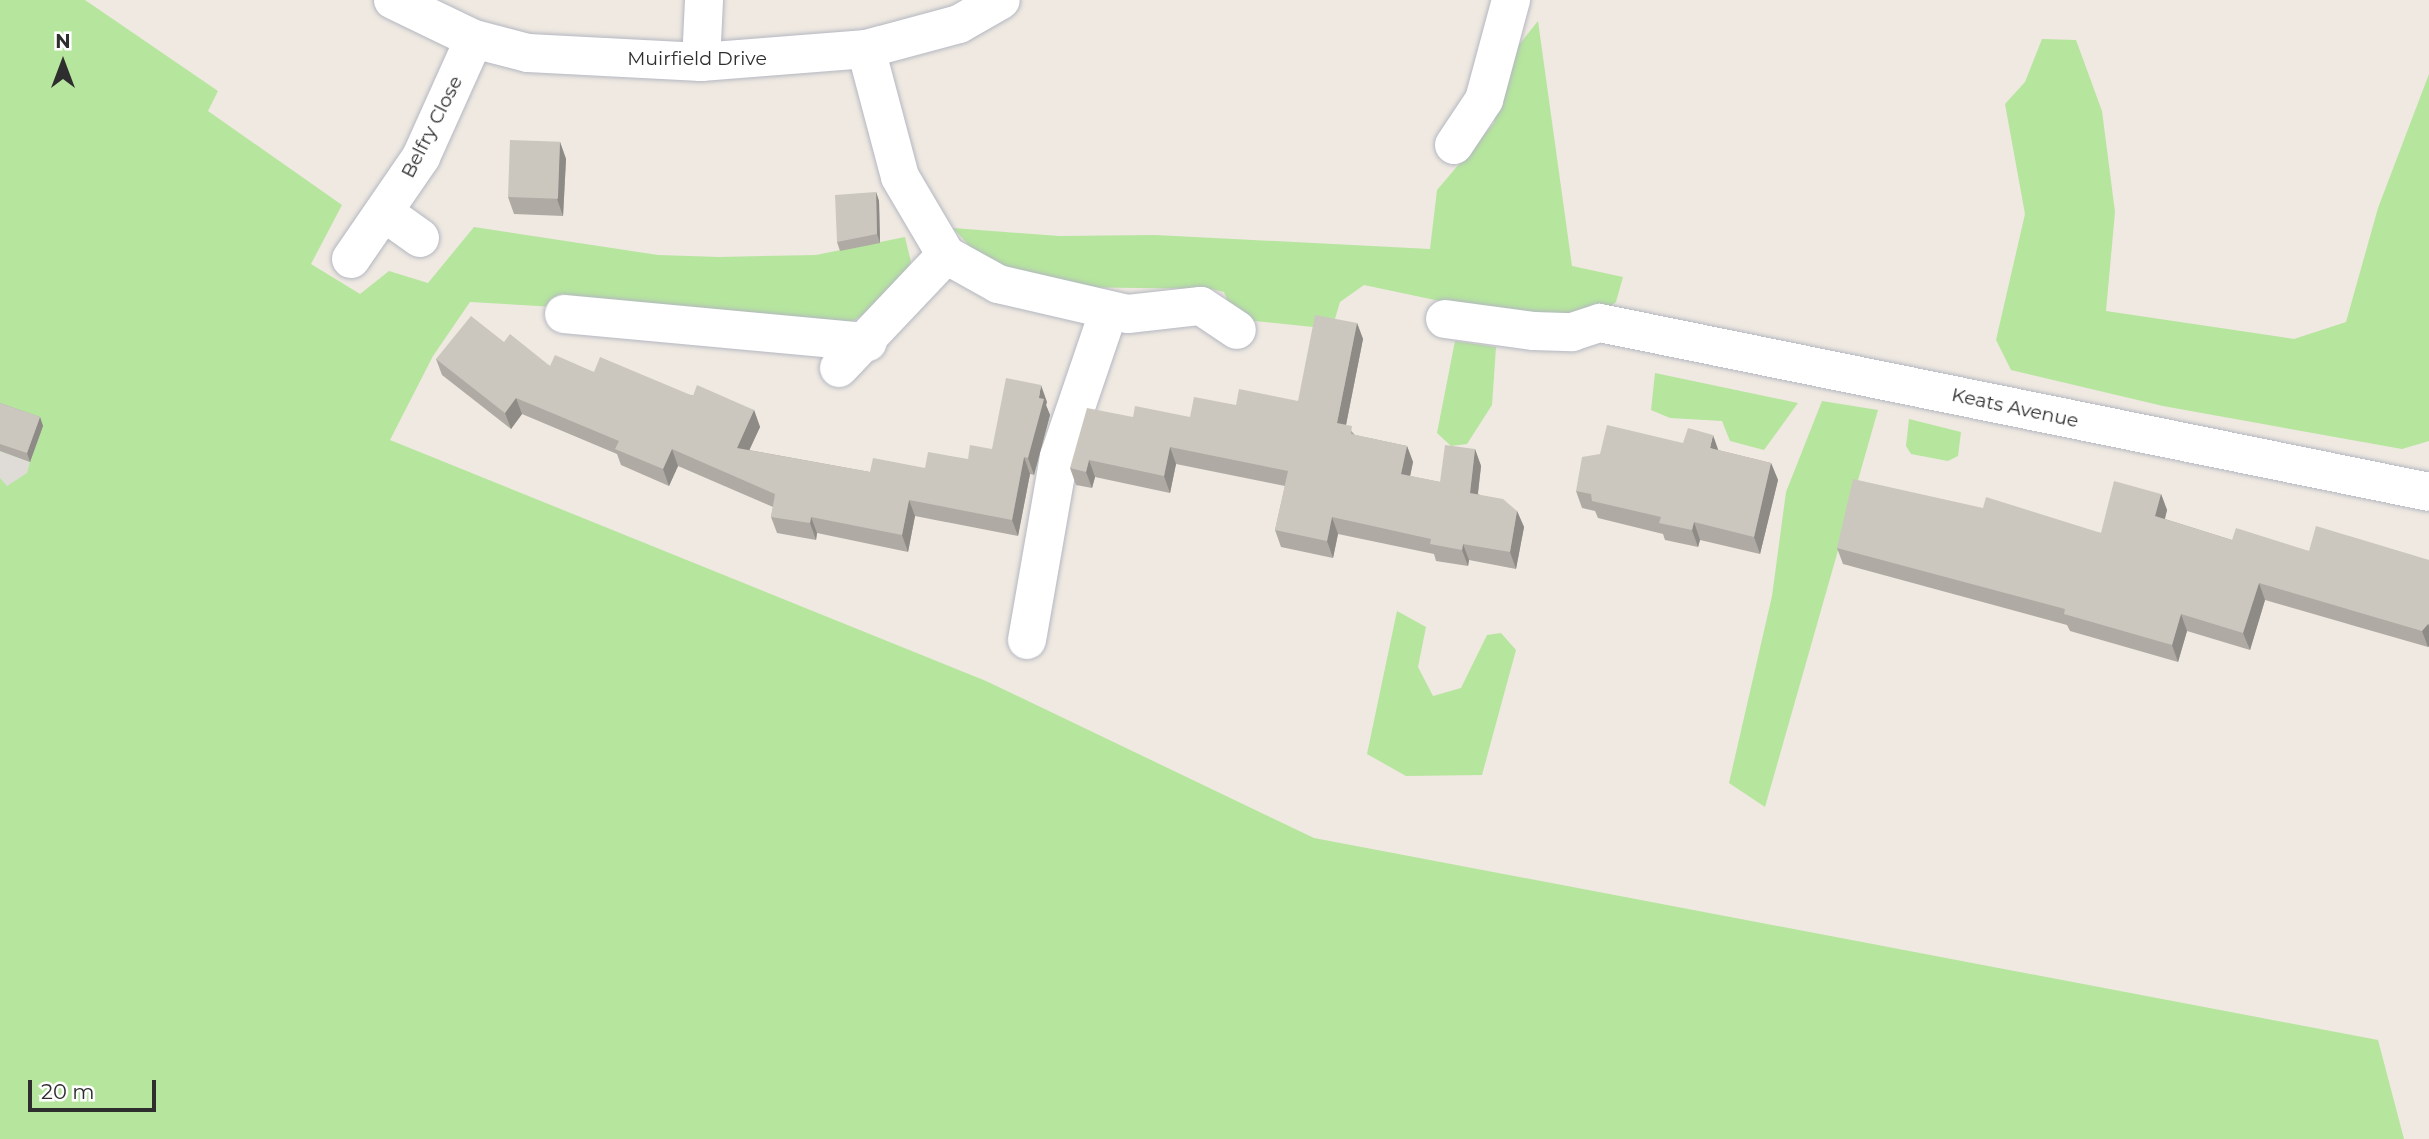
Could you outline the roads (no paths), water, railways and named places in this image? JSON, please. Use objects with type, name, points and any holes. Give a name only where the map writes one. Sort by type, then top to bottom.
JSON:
[{"type":"street","name":"Muirfield Drive","points":[[393,0],[474,39],[528,53],[701,62],[792,59],[866,49],[958,24],[1001,0]]},
{"type":"street","points":[[701,62],[704,0]]},
{"type":"street","points":[[1454,145],[1484,100],[1511,0]]},
{"type":"street","name":"Belfry Close","points":[[351,259],[385,214],[421,157],[474,39]]},
{"type":"street","points":[[866,49],[900,177],[946,255],[998,285],[1128,314],[1201,306],[1237,330]]},
{"type":"street","points":[[385,214],[420,238]]},
{"type":"street","points":[[839,368],[868,342],[946,255]]},
{"type":"street","points":[[1027,640],[1059,457],[1109,310]]},
{"type":"street","points":[[564,314],[868,342]]},
{"type":"street","name":"Keats Avenue","points":[[1445,319],[1534,331],[1572,332],[1600,323],[2429,492]]}]
